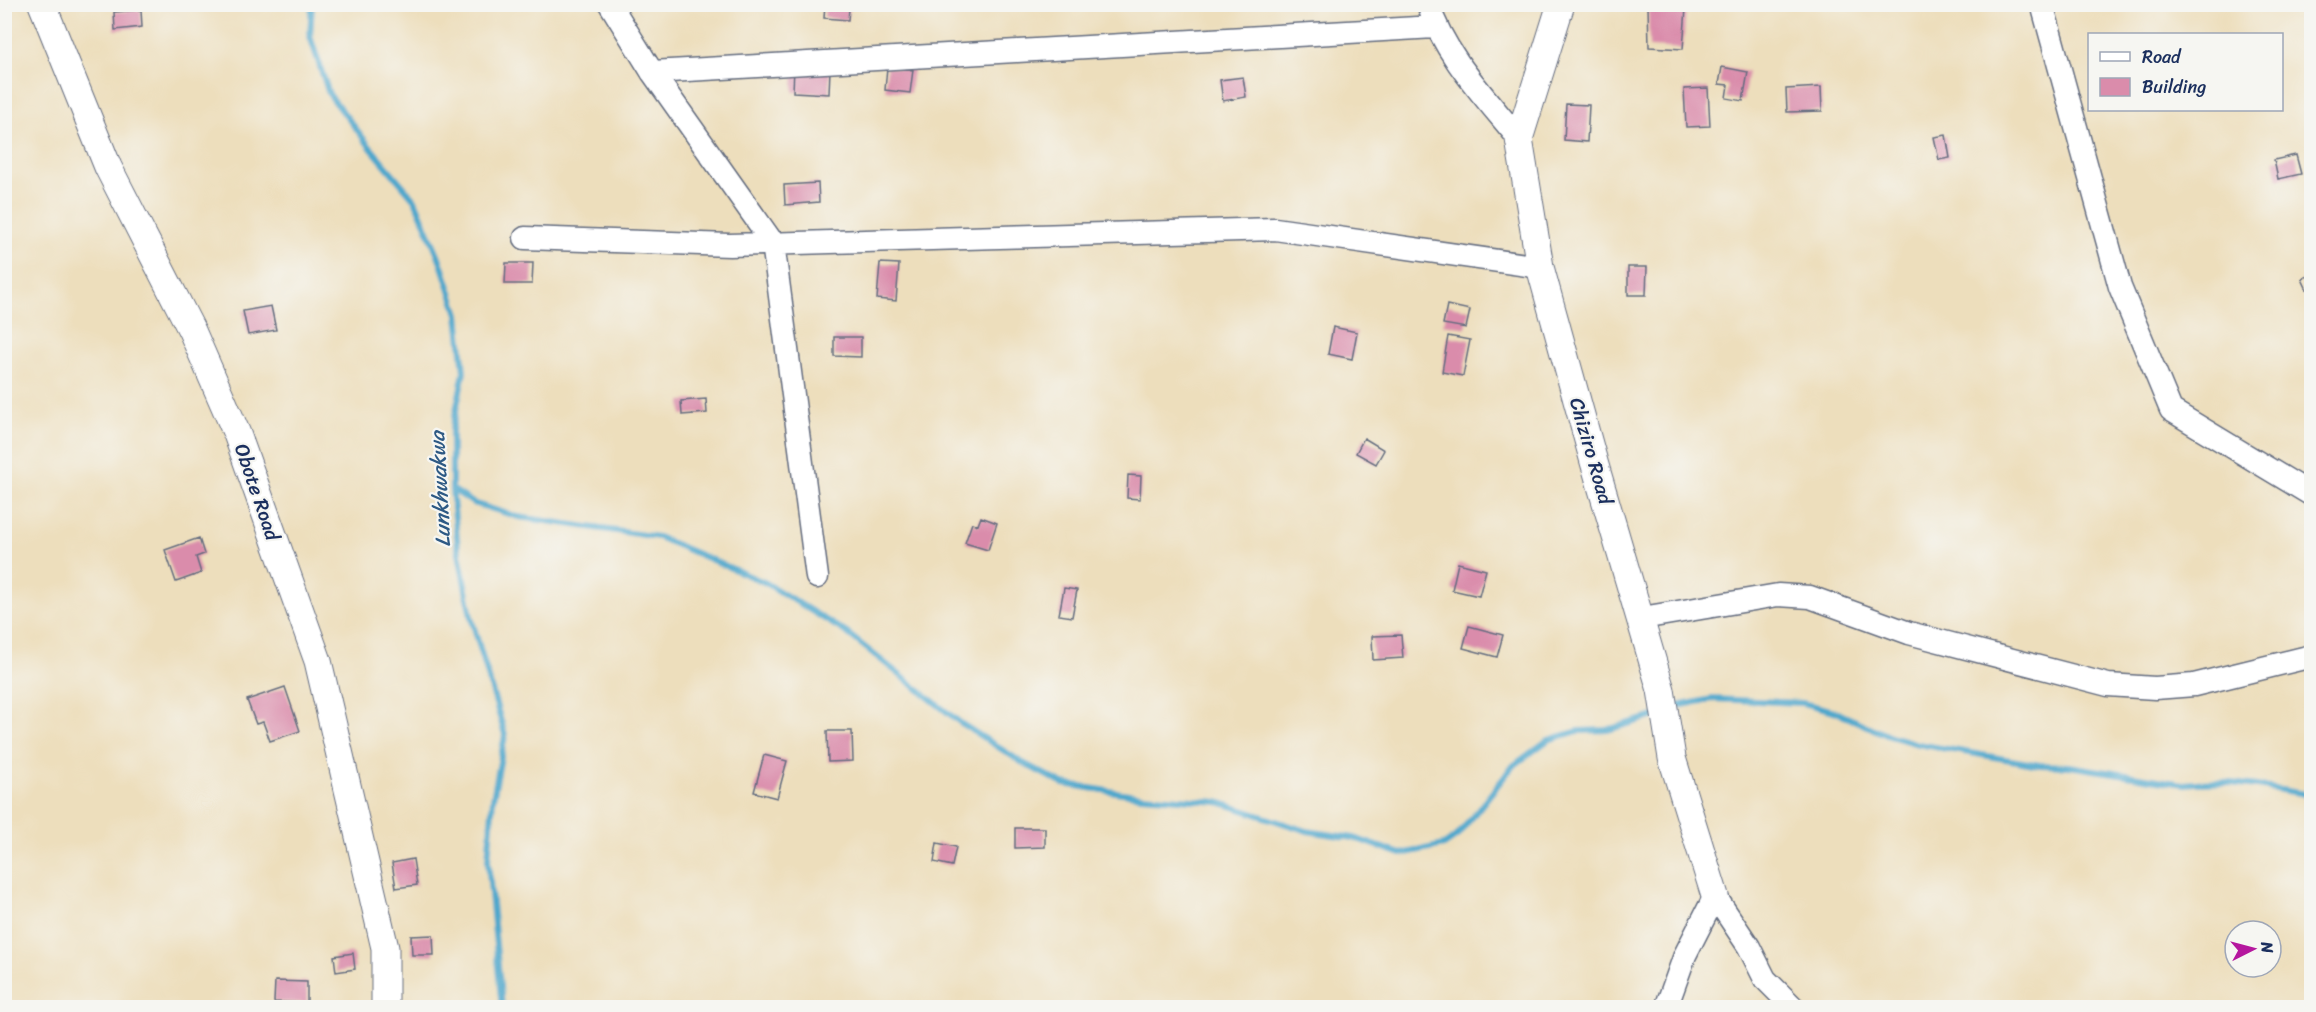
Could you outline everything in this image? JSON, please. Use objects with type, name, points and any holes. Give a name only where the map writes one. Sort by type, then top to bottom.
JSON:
[{"type":"street","name":"Obote Road","points":[[42,4],[108,167],[192,331],[237,434],[318,661],[384,948],[385,1008]]},
{"type":"street","points":[[610,4],[652,72],[772,243],[817,577]]},
{"type":"street","points":[[1428,4],[1435,27],[1472,81],[1519,139]]},
{"type":"street","name":"Chiziro Road","points":[[1561,4],[1519,139],[1540,267],[1661,690],[1672,758],[1715,896]]},
{"type":"street","points":[[2042,4],[2120,287],[2171,410],[2312,495]]},
{"type":"street","points":[[652,72],[1435,27]]},
{"type":"street","points":[[525,238],[772,243],[1275,229],[1540,267]]},
{"type":"street","points":[[1641,618],[1778,595],[1810,597],[1909,633],[2108,685],[2155,688],[2194,685],[2312,656]]},
{"type":"street","points":[[1666,1008],[1685,955],[1715,896],[1749,947],[1766,979],[1794,1008]]},
{"type":"building","points":[[825,4],[849,9],[848,20],[824,18]]},
{"type":"building","points":[[1648,6],[1686,8],[1683,49],[1649,47]]},
{"type":"building","points":[[141,10],[142,27],[115,30],[114,12]]},
{"type":"building","points":[[794,67],[830,70],[829,94],[793,92]]},
{"type":"building","points":[[887,67],[913,70],[910,93],[885,90]]},
{"type":"building","points":[[1722,67],[1748,72],[1743,101],[1726,98],[1728,85],[1719,84]]},
{"type":"building","points":[[1243,77],[1246,97],[1223,101],[1220,80]]},
{"type":"building","points":[[1821,87],[1822,111],[1787,112],[1786,89]]},
{"type":"building","points":[[1708,88],[1710,126],[1686,127],[1684,89]]},
{"type":"building","points":[[1566,104],[1589,105],[1587,142],[1564,140]]},
{"type":"building","points":[[1946,135],[1950,158],[1939,160],[1934,137]]},
{"type":"building","points":[[2296,155],[2301,174],[2278,179],[2274,160]]},
{"type":"building","points":[[818,183],[819,202],[785,205],[784,185]]},
{"type":"building","points":[[506,263],[533,263],[532,284],[505,284]]},
{"type":"building","points":[[880,263],[899,264],[896,301],[877,299]]},
{"type":"building","points":[[1628,267],[1647,267],[1646,295],[1628,295]]},
{"type":"building","points":[[2312,274],[2312,300],[2302,279]]},
{"type":"building","points":[[1447,305],[1470,310],[1466,328],[1443,324]]},
{"type":"building","points":[[271,306],[276,330],[248,335],[243,311]]},
{"type":"building","points":[[1333,327],[1357,332],[1352,359],[1328,354]]},
{"type":"building","points":[[1448,336],[1470,340],[1463,376],[1442,372]]},
{"type":"building","points":[[834,337],[861,337],[861,357],[834,356]]},
{"type":"building","points":[[706,399],[707,413],[682,415],[681,401]]},
{"type":"building","points":[[1364,438],[1384,450],[1376,464],[1356,453]]},
{"type":"building","points":[[1128,475],[1141,476],[1140,499],[1127,498]]},
{"type":"building","points":[[981,517],[997,523],[988,550],[965,543],[972,523],[978,525]]},
{"type":"building","points":[[199,538],[204,554],[196,557],[201,573],[176,582],[165,550]]},
{"type":"building","points":[[1458,563],[1486,570],[1479,596],[1452,590]]},
{"type":"building","points":[[1064,588],[1077,590],[1072,617],[1059,615]]},
{"type":"building","points":[[1469,626],[1503,635],[1497,657],[1463,648]]},
{"type":"building","points":[[1401,635],[1403,658],[1373,660],[1372,636]]},
{"type":"building","points":[[285,687],[300,731],[270,741],[263,722],[256,724],[247,700]]},
{"type":"building","points":[[827,731],[852,731],[853,761],[828,762]]},
{"type":"building","points":[[764,755],[787,761],[777,798],[754,792]]},
{"type":"building","points":[[1015,828],[1045,828],[1045,847],[1015,848]]},
{"type":"building","points":[[937,843],[956,847],[952,866],[934,862]]},
{"type":"building","points":[[413,859],[417,885],[396,888],[392,863]]},
{"type":"building","points":[[433,935],[434,955],[412,955],[411,936]]},
{"type":"building","points":[[353,953],[355,969],[336,972],[334,956]]},
{"type":"building","points":[[275,981],[307,982],[307,1003],[274,1002]]},
{"type":"waterway","name":"Lunkhwakwa","points":[[312,4],[310,36],[329,94],[415,200],[439,257],[458,314],[464,372],[452,430],[452,489],[458,548],[471,617],[505,735],[493,799],[488,861],[502,1008]]},
{"type":"waterway","points":[[452,489],[473,503],[518,517],[658,537],[766,583],[847,633],[962,724],[1023,763],[1063,784],[1142,796],[1218,802],[1307,831],[1354,838],[1401,854],[1444,845],[1457,836],[1513,766],[1548,740],[1578,731],[1607,730],[1658,715]]},
{"type":"waterway","points":[[1672,707],[1712,699],[1802,703],[1831,710],[1887,735],[1918,744],[2040,765],[2069,766],[2184,784],[2233,783],[2312,795]]}]
